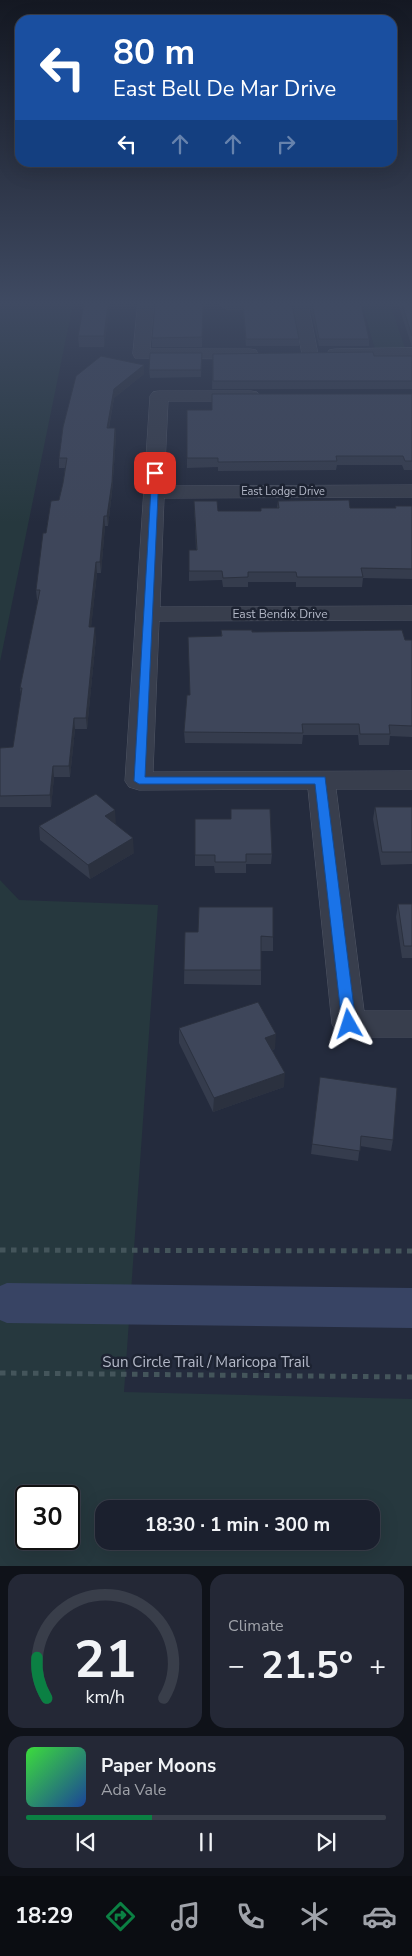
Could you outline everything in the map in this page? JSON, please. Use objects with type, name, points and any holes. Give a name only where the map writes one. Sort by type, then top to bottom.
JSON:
[{"type":"street","points":[[264,396],[159,396],[139,781],[412,780]]},
{"type":"street","name":"East Lodge Drive","points":[[154,492],[412,491]]},
{"type":"street","name":"East Bendix Drive","points":[[148,614],[412,613]]},
{"type":"street","points":[[321,780],[349,1024],[412,1024]]},
{"type":"path","points":[[0,1250],[412,1252]]},
{"type":"path","name":"Sun Circle Trail / Maricopa Trail","points":[[0,1373],[412,1377]]},
{"type":"shaded area","points":[[0,377],[58,377],[0,662]]},
{"type":"shaded area","points":[[0,880],[19,900],[158,905],[124,1392],[412,1399],[412,1566],[0,1566]]},
{"type":"building","points":[[76,377],[129,377],[114,389],[107,428],[115,428],[112,482],[107,516],[104,516],[100,562],[96,562],[89,627],[95,627],[86,718],[74,718],[69,766],[53,766],[50,795],[0,796],[0,748],[13,747],[22,688],[20,688],[40,590],[36,590],[43,533],[46,533],[51,501],[59,500],[63,483],[67,458],[59,458],[63,427]]},
{"type":"building","points":[[213,377],[412,377],[412,381],[213,381]]},
{"type":"building","points":[[212,394],[412,394],[412,461],[405,461],[403,456],[336,456],[337,461],[218,462],[218,458],[187,458],[187,410],[212,410]]},
{"type":"building","points":[[349,500],[350,508],[412,506],[412,569],[361,568],[363,577],[297,577],[296,572],[248,572],[248,577],[223,578],[222,571],[189,571],[189,550],[197,550],[194,501],[217,501],[218,511],[261,511],[261,508],[279,508],[278,501]]},
{"type":"building","points":[[221,630],[252,630],[252,632],[402,630],[405,640],[412,640],[412,726],[389,725],[390,734],[360,734],[359,724],[302,724],[303,733],[184,732],[187,695],[190,695],[188,637],[222,636]]},
{"type":"building","points":[[96,794],[115,810],[105,816],[133,838],[88,865],[39,826]]},
{"type":"building","points":[[375,807],[412,807],[412,852],[382,852]]},
{"type":"building","points":[[231,809],[270,809],[272,854],[246,854],[246,862],[215,862],[215,855],[195,855],[195,819],[231,819]]},
{"type":"building","points":[[398,904],[412,904],[412,946],[404,946]]},
{"type":"building","points":[[199,907],[273,907],[273,937],[261,936],[261,970],[184,970],[185,932],[198,932]]},
{"type":"building","points":[[258,1002],[276,1034],[265,1038],[285,1073],[214,1098],[179,1028]]},
{"type":"building","points":[[320,1077],[397,1088],[393,1140],[361,1136],[360,1151],[312,1144]]},
{"type":"waterway","points":[[7,1303],[412,1308]]},
{"type":"route","points":[[155,473],[139,781],[321,780],[349,1024]]}]
